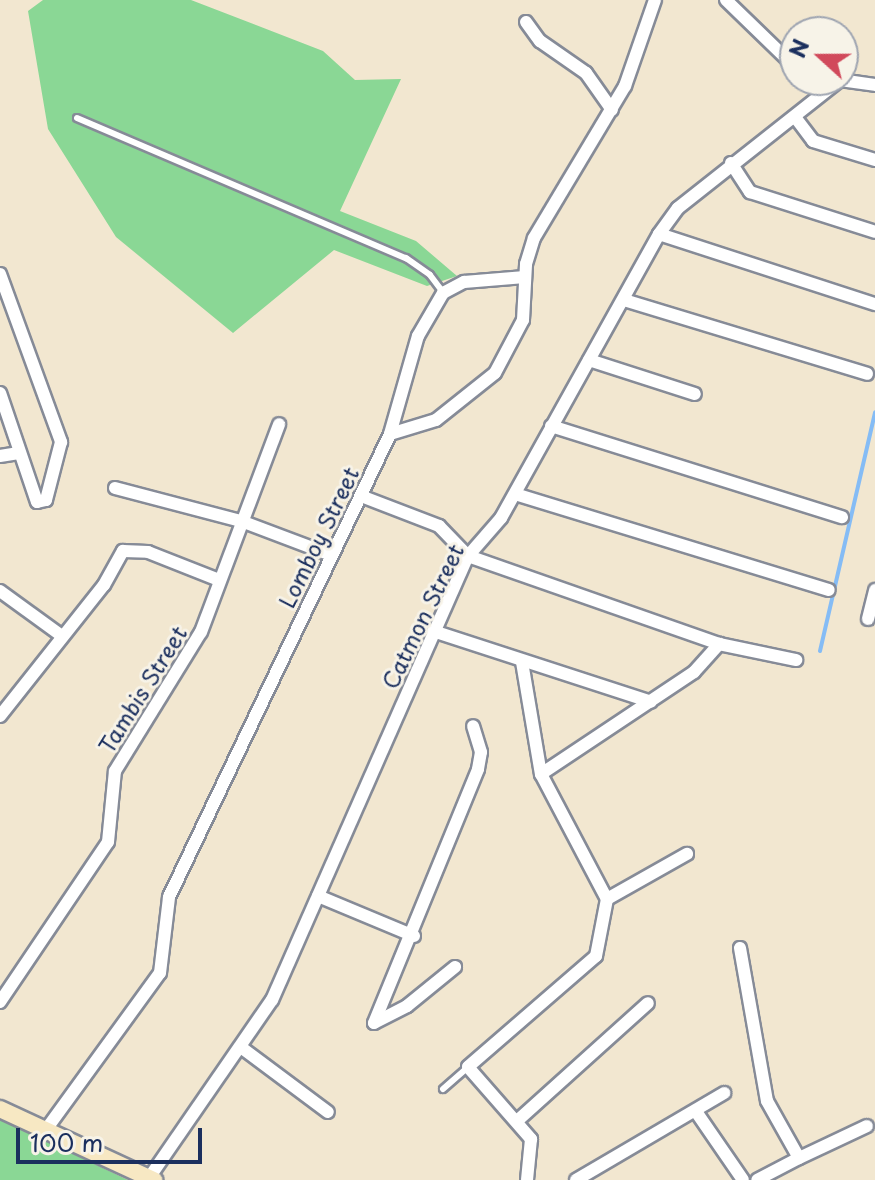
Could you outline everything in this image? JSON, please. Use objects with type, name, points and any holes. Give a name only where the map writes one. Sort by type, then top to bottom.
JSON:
[{"type":"main road","points":[[0,1109],[146,1178]]},
{"type":"street","points":[[390,434],[436,420],[495,373],[523,320],[525,277],[546,213],[612,110],[655,0]]},
{"type":"street","points":[[726,0],[779,51]]},
{"type":"street","points":[[526,22],[540,41],[586,73],[612,110]]},
{"type":"street","name":"Catmon Street","points":[[146,1178],[242,1048],[272,1000],[468,556],[515,494],[659,234],[678,208],[731,163],[840,80],[875,85]]},
{"type":"street","points":[[795,117],[813,141],[875,160]]},
{"type":"street","points":[[731,163],[750,192],[875,232]]},
{"type":"street","points":[[659,234],[875,304]]},
{"type":"street","points":[[0,274],[61,442],[46,500],[37,502],[0,393]]},
{"type":"street","points":[[443,293],[464,282],[525,277]]},
{"type":"street","name":"Lomboy Street","points":[[45,1131],[160,973],[169,897],[390,434],[418,336],[443,293]]},
{"type":"street","points":[[624,300],[867,374]]},
{"type":"street","points":[[589,360],[695,394]]},
{"type":"street","name":"Tambis Street","points":[[0,1002],[108,842],[115,771],[201,632],[279,424]]},
{"type":"street","points":[[551,426],[842,517]]},
{"type":"street","points":[[0,456],[19,453]]},
{"type":"street","points":[[115,488],[241,521],[331,555]]},
{"type":"street","points":[[515,494],[829,590]]},
{"type":"street","points":[[361,496],[439,526],[468,556],[719,644],[796,660]]},
{"type":"street","points":[[1,714],[104,585],[123,551],[148,552],[219,580]]},
{"type":"street","points":[[868,619],[875,590]]},
{"type":"street","points":[[0,591],[62,636]]},
{"type":"street","points":[[433,631],[651,702]]},
{"type":"street","points":[[541,774],[694,672],[719,644]]},
{"type":"street","points":[[522,662],[541,774],[607,899],[596,956],[468,1067],[531,1139],[527,1180]]},
{"type":"street","points":[[455,967],[407,1006],[374,1023],[414,936],[478,769],[481,752],[473,726]]},
{"type":"street","points":[[607,899],[687,854]]},
{"type":"street","points":[[318,896],[414,936]]},
{"type":"street","points":[[740,948],[767,1101],[799,1158]]},
{"type":"street","points":[[517,1121],[648,1003]]},
{"type":"street","points":[[242,1048],[328,1112]]},
{"type":"street","points":[[576,1180],[697,1113],[724,1093]]},
{"type":"street","points":[[697,1113],[743,1180]]},
{"type":"street","points":[[757,1180],[867,1126]]},
{"type":"lane","points":[[77,118],[406,258],[430,275],[443,293]]},
{"type":"lane","points":[[443,1089],[468,1067]]},
{"type":"green space","points":[[43,0],[191,0],[323,51],[355,80],[401,79],[340,211],[416,241],[457,276],[427,286],[334,250],[233,333],[116,237],[48,129],[28,11]]},
{"type":"green space","points":[[0,1119],[128,1180],[0,1180]]},
{"type":"waterway","points":[[820,651],[875,412]]}]
